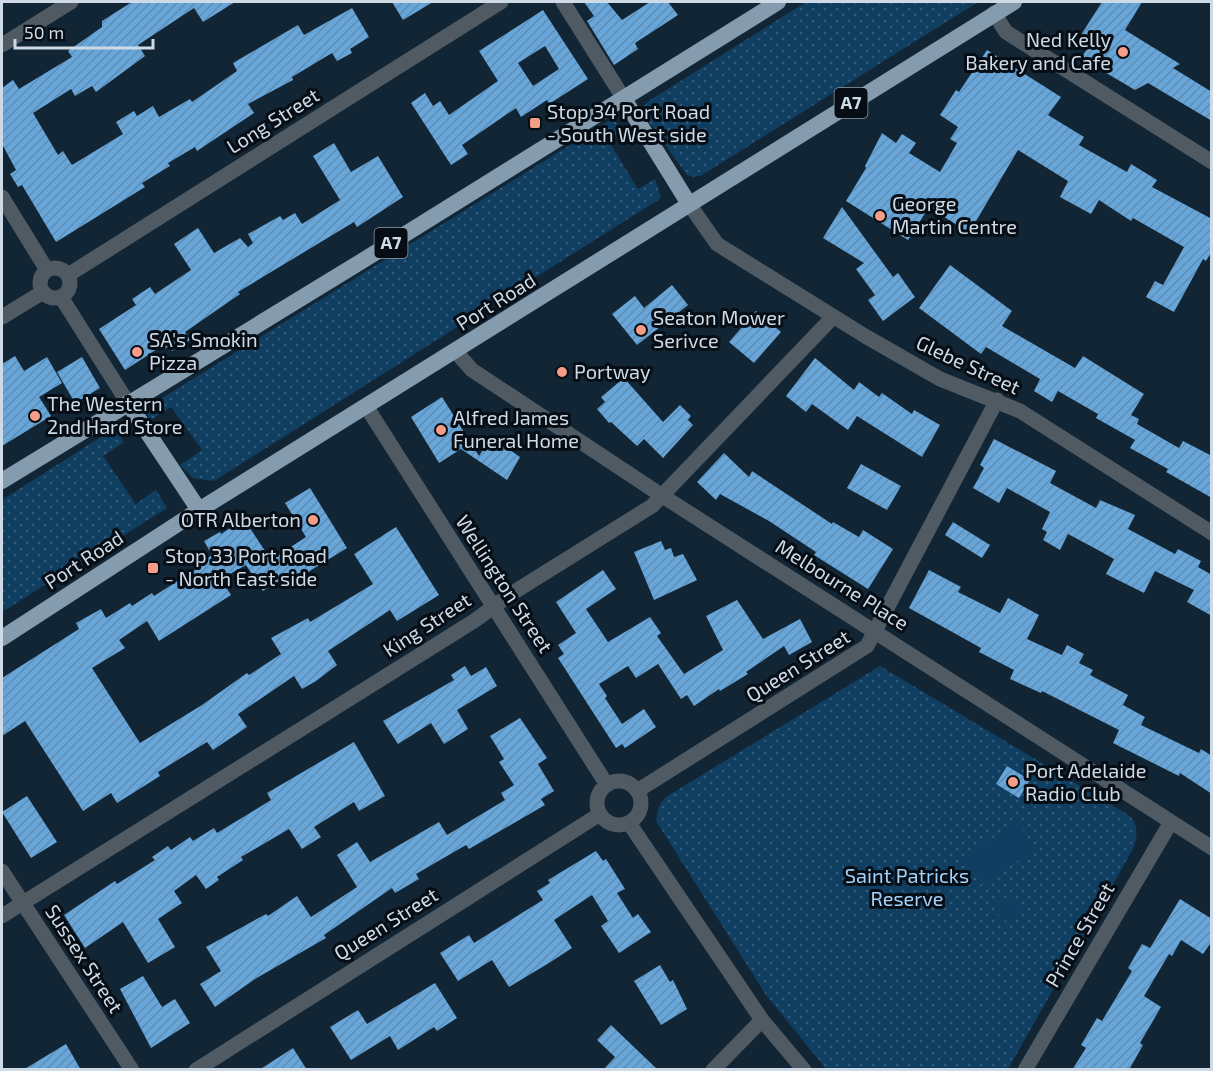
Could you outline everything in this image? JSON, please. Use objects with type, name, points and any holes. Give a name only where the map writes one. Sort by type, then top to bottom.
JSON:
[{"type":"highway","name":"A7","points":[[2,481],[778,2]]},
{"type":"highway","name":"Port Road","points":[[2,638],[199,510],[456,352],[1014,2]]},
{"type":"highway","points":[[624,99],[689,204]]},
{"type":"highway","points":[[128,403],[199,510]]},
{"type":"street","points":[[2,45],[71,2]]},
{"type":"street","name":"Long Street","points":[[68,275],[501,2]]},
{"type":"street","points":[[563,2],[624,99]]},
{"type":"street","points":[[994,14],[1006,32],[1212,162]]},
{"type":"street","points":[[2,197],[48,270]]},
{"type":"street","name":"Glebe Street","points":[[689,204],[717,244],[833,317],[940,379],[1020,411],[1212,533]]},
{"type":"street","points":[[48,270],[60,269],[68,275],[70,285],[61,297]]},
{"type":"street","points":[[48,270],[41,282],[43,292],[51,297],[61,297]]},
{"type":"street","points":[[2,317],[43,292]]},
{"type":"street","points":[[61,297],[128,403]]},
{"type":"street","name":"King Street","points":[[2,916],[652,506],[833,317]]},
{"type":"street","name":"Melbourne Place","points":[[456,352],[472,370],[661,495],[1212,848]]},
{"type":"street","name":"Queen Street","points":[[637,791],[867,646],[997,400]]},
{"type":"street","name":"Wellington Street","points":[[366,406],[607,785]]},
{"type":"street","points":[[620,782],[633,786],[637,791],[641,805],[639,812],[629,823],[616,825],[609,823],[600,814],[599,795],[607,785],[620,782]]},
{"type":"street","name":"Queen Street","points":[[196,1070],[600,814]]},
{"type":"street","name":"Prince Street","points":[[1025,1070],[1171,822]]},
{"type":"street","points":[[629,823],[762,1020],[804,1070]]},
{"type":"street","name":"Sussex Street","points":[[2,871],[132,1070]]},
{"type":"street","points":[[713,1070],[762,1020]]},
{"type":"green space","points":[[806,2],[978,2],[702,175],[694,177],[687,175],[644,115],[643,108],[647,102]]},
{"type":"green space","points":[[612,119],[624,129],[608,140],[638,189],[655,179],[661,198],[214,481],[193,478],[180,465],[202,450],[171,407],[149,421],[146,408]]},
{"type":"green space","points":[[115,428],[124,442],[103,456],[136,504],[156,490],[167,508],[2,612],[2,500]]},
{"type":"green space","name":"Saint Patricks Reserve","points":[[880,666],[1130,816],[1136,827],[1134,847],[1008,1069],[827,1070],[766,995],[656,821],[659,806],[666,797]]},
{"type":"green space","points":[[1018,822],[1035,850],[980,885],[963,857]]},
{"type":"green space","points":[[1010,895],[1020,911],[1003,922],[993,906]]},
{"type":"building","points":[[132,2],[235,2],[203,22],[194,8],[138,45],[145,56],[96,92],[92,86],[75,96],[71,89],[33,113],[58,155],[63,151],[72,165],[123,134],[116,122],[134,111],[137,116],[153,106],[159,117],[190,99],[192,102],[237,71],[233,63],[298,25],[304,35],[352,8],[369,37],[350,49],[352,53],[337,61],[332,53],[292,77],[293,80],[248,104],[254,113],[197,151],[195,147],[168,163],[170,166],[142,183],[145,187],[56,242],[22,185],[18,187],[10,174],[16,170],[2,144],[2,88],[13,80],[19,89],[72,57],[68,51],[102,27],[102,21]]},
{"type":"building","points":[[392,2],[433,2],[403,20]]},
{"type":"building","points":[[584,2],[607,2],[622,20],[650,2],[668,2],[678,15],[635,43],[638,49],[614,65],[587,21],[594,16]]},
{"type":"building","name":"Ned Kelly Bakery and Cafe","points":[[1102,2],[1142,2],[1125,30],[1180,64],[1173,68],[1212,92],[1212,121],[1148,83],[1135,90],[1081,58],[1090,45],[1079,38]]},
{"type":"building","points":[[543,10],[588,79],[549,104],[547,100],[521,117],[516,108],[462,145],[468,154],[451,165],[411,103],[425,93],[433,106],[440,101],[449,115],[498,81],[479,51]],"holes":[[[545,46],[559,69],[533,86],[518,63]]]},
{"type":"building","points":[[987,50],[1061,97],[1048,115],[1084,137],[1079,145],[1127,172],[1131,164],[1157,180],[1152,187],[1212,219],[1212,251],[1206,261],[1203,259],[1174,312],[1146,297],[1155,281],[1163,285],[1184,247],[1133,218],[1131,221],[1099,200],[1091,214],[1060,197],[1068,181],[1018,150],[969,233],[929,207],[908,240],[846,201],[866,168],[882,133],[896,143],[902,134],[916,143],[909,153],[940,172],[957,143],[950,139],[958,127],[940,115],[956,90],[959,92]]},
{"type":"building","points":[[334,143],[351,172],[378,156],[403,197],[357,227],[354,222],[238,292],[240,294],[185,332],[190,340],[172,351],[170,346],[164,349],[162,346],[125,370],[99,329],[136,305],[132,299],[150,287],[155,294],[191,270],[174,244],[198,228],[214,253],[240,238],[248,247],[253,243],[248,234],[280,216],[283,220],[295,213],[302,224],[340,200],[313,156]]},
{"type":"building","points":[[842,207],[893,277],[898,273],[915,297],[883,321],[868,300],[875,295],[856,269],[864,263],[823,238]]},
{"type":"building","points":[[950,265],[1012,311],[1002,326],[1075,368],[1083,356],[1144,394],[1131,415],[1139,419],[1137,424],[1179,448],[1183,441],[1212,456],[1212,498],[1166,472],[1168,469],[1130,448],[1135,440],[1096,418],[1098,414],[1058,391],[1052,402],[1034,391],[1040,379],[986,347],[981,354],[919,308]]},
{"type":"building","name":"Seaton Mower Serivce","points":[[672,285],[688,305],[637,345],[612,314],[635,296],[644,308]]},
{"type":"building","points":[[756,311],[781,332],[754,363],[729,342]]},
{"type":"building","points":[[15,356],[24,371],[47,357],[62,383],[39,397],[51,416],[2,446],[2,364]]},
{"type":"building","points":[[82,357],[100,388],[75,403],[57,372]]},
{"type":"building","points":[[815,358],[854,390],[859,382],[879,397],[882,393],[912,414],[914,410],[940,425],[922,457],[857,416],[848,430],[812,404],[806,412],[786,396]]},
{"type":"building","points":[[624,378],[663,422],[680,405],[691,416],[688,420],[693,425],[663,458],[644,439],[637,446],[611,422],[609,423],[597,409],[605,402],[601,397]]},
{"type":"building","name":"Alfred James Funeral Home","points":[[442,397],[479,456],[491,437],[520,457],[507,480],[461,449],[439,463],[411,417]]},
{"type":"building","points":[[994,439],[1056,471],[1050,483],[1096,508],[1100,500],[1135,515],[1128,529],[1175,554],[1178,549],[1201,561],[1198,567],[1212,575],[1212,616],[1187,602],[1194,590],[1155,571],[1144,593],[1106,574],[1114,559],[1068,534],[1060,550],[1043,540],[1047,532],[1042,529],[1050,512],[1007,488],[999,503],[973,488],[984,468],[980,465]]},
{"type":"building","points":[[724,453],[749,477],[752,471],[832,524],[833,522],[859,537],[863,530],[893,549],[868,589],[814,555],[816,552],[769,521],[720,494],[716,500],[697,482]]},
{"type":"building","points":[[861,464],[901,486],[887,510],[847,488]]},
{"type":"building","points":[[310,488],[347,548],[292,582],[288,575],[263,591],[246,565],[221,579],[231,595],[159,641],[147,621],[119,640],[125,648],[92,668],[140,743],[202,705],[247,673],[249,675],[281,654],[271,638],[308,618],[310,622],[373,584],[354,554],[396,527],[439,595],[397,621],[390,610],[328,651],[337,665],[316,681],[302,689],[294,676],[238,714],[247,727],[213,750],[207,742],[158,772],[160,776],[117,803],[111,793],[83,811],[25,721],[2,736],[2,678],[79,629],[76,623],[101,609],[106,618],[130,603],[132,606],[152,593],[154,596],[195,570],[194,567],[212,555],[204,541],[220,532],[221,534],[244,519],[271,560],[306,537],[285,503]]},
{"type":"building","points":[[953,522],[990,545],[982,558],[945,535]]},
{"type":"building","points":[[661,541],[665,550],[671,548],[674,557],[683,554],[697,580],[654,600],[634,552]]},
{"type":"building","points":[[603,570],[616,589],[586,609],[608,642],[650,617],[661,633],[657,636],[684,674],[723,650],[706,616],[737,600],[763,639],[800,619],[812,642],[789,655],[784,646],[746,672],[748,674],[720,691],[719,689],[694,706],[687,695],[681,699],[658,664],[636,678],[628,666],[599,684],[607,696],[605,698],[622,724],[644,709],[656,727],[625,748],[622,744],[616,748],[558,658],[564,654],[558,645],[576,633],[556,602]]},
{"type":"building","points":[[929,570],[961,587],[958,592],[1000,613],[1008,598],[1039,615],[1027,639],[1062,655],[1067,645],[1084,654],[1079,663],[1093,670],[1090,675],[1128,695],[1123,705],[1145,717],[1141,725],[1199,753],[1201,749],[1212,756],[1212,794],[1180,773],[1179,776],[1113,743],[1119,730],[1042,691],[1041,693],[1010,679],[1014,670],[979,652],[981,648],[909,608]]},
{"type":"building","points":[[465,666],[471,676],[486,667],[497,686],[457,710],[468,729],[444,744],[431,723],[398,744],[383,721],[454,680],[451,675]]},
{"type":"building","points":[[520,718],[547,758],[538,764],[554,791],[541,799],[545,805],[469,849],[466,845],[416,874],[419,879],[395,893],[392,888],[324,935],[326,938],[255,979],[215,1007],[200,984],[221,971],[206,947],[266,914],[268,916],[297,896],[311,917],[357,887],[337,855],[357,842],[370,862],[439,822],[447,835],[505,800],[501,793],[514,785],[499,762],[504,759],[490,736]]},
{"type":"building","points":[[354,742],[385,796],[359,811],[354,802],[314,827],[321,837],[302,849],[289,829],[241,857],[243,860],[217,877],[219,880],[206,889],[196,875],[174,891],[182,903],[158,919],[175,947],[148,963],[123,922],[85,948],[64,915],[115,881],[117,884],[155,860],[152,857],[168,846],[171,850],[190,837],[193,841],[214,828],[217,833],[271,800],[267,793]]},
{"type":"building","name":"Port Adelaide Radio Club","points":[[1007,766],[1030,780],[1019,798],[996,784]]},
{"type":"building","points":[[27,796],[57,842],[31,858],[2,812]]},
{"type":"building","points":[[596,851],[603,861],[606,859],[625,889],[617,893],[633,918],[638,914],[651,932],[619,953],[601,926],[608,921],[592,895],[554,920],[572,948],[549,963],[509,987],[492,960],[458,981],[440,953],[469,935],[474,943],[543,900],[537,891],[550,883],[548,880]]},
{"type":"building","points":[[1180,899],[1212,919],[1212,941],[1203,954],[1181,940],[1172,956],[1169,954],[1144,996],[1161,1007],[1140,1043],[1143,1045],[1129,1070],[1072,1070],[1086,1048],[1081,1045],[1097,1018],[1102,1021],[1132,971],[1128,968],[1142,944],[1150,948]]},
{"type":"building","points":[[660,965],[670,982],[673,980],[687,1009],[661,1025],[634,981]]},
{"type":"building","points":[[143,976],[162,1007],[175,999],[190,1023],[151,1048],[120,989]]},
{"type":"building","points":[[435,983],[457,1018],[437,1031],[434,1027],[398,1050],[390,1036],[351,1060],[330,1027],[358,1010],[367,1024]]},
{"type":"building","points":[[611,1025],[658,1070],[603,1070],[615,1057],[597,1040]]},
{"type":"building","points":[[66,1044],[81,1070],[23,1070]]},
{"type":"building","points":[[293,1048],[307,1070],[259,1070]]},
{"type":"place","name":"Ned Kelly Bakery and Cafe","points":[[1123,52]]},
{"type":"place","name":"Stop 34 Port Road - South West side","points":[[535,123]]},
{"type":"place","name":"George Martin Centre","points":[[880,216]]},
{"type":"place","name":"Seaton Mower Serivce","points":[[641,330]]},
{"type":"place","name":"SA's Smokin Pizza","points":[[137,352]]},
{"type":"place","name":"Portway","points":[[562,372]]},
{"type":"place","name":"The Western 2nd Hard Store","points":[[35,416]]},
{"type":"place","name":"Alfred James Funeral Home","points":[[441,430]]},
{"type":"place","name":"OTR Alberton","points":[[313,520]]},
{"type":"place","name":"Stop 33 Port Road - North East side","points":[[153,568]]},
{"type":"place","name":"Port Adelaide Radio Club","points":[[1013,782]]}]
